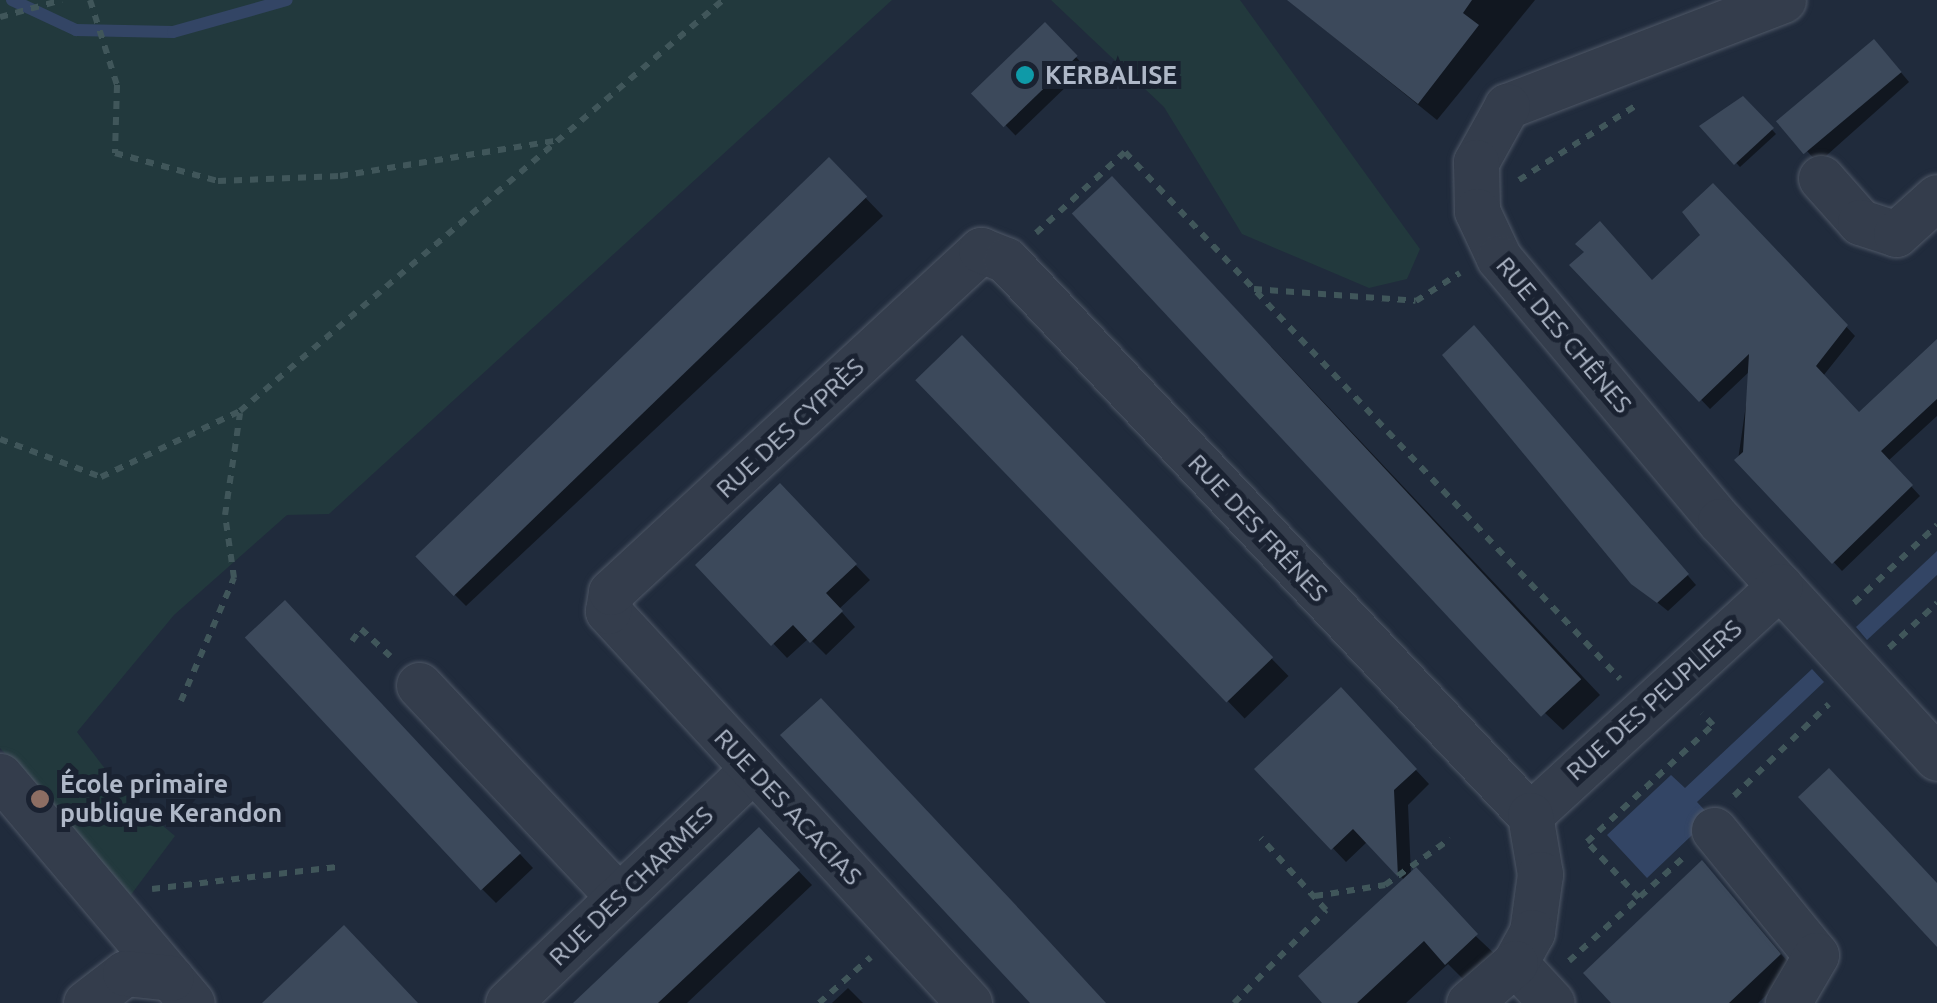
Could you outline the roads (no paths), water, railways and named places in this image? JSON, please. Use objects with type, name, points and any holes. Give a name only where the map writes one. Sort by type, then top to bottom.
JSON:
[{"type":"street","name":"RUE DES CHÊNES","points":[[1783,0],[1518,98],[1485,132],[1476,188],[1495,251],[1780,586],[1937,758]]},
{"type":"street","points":[[1821,178],[1860,222],[1896,234],[1937,197]]},
{"type":"street","name":"RUE DES CYPRÈS","points":[[608,611],[611,592],[994,255]]},
{"type":"street","name":"RUE DES FRÊNES","points":[[994,255],[1530,815]]},
{"type":"street","name":"RUE DES PEUPLIERS","points":[[1530,815],[1780,586]]},
{"type":"street","name":"RUE DES ACACIAS","points":[[608,611],[969,1003]]},
{"type":"street","points":[[419,685],[619,897]]},
{"type":"street","name":"RUE DES CHARMES","points":[[508,1003],[752,769]]},
{"type":"street","points":[[0,776],[182,990]]},
{"type":"street","points":[[1470,1003],[1535,985],[1532,932],[1540,874],[1530,815]]},
{"type":"street","points":[[1714,830],[1816,955],[1788,1003]]},
{"type":"street","points":[[86,1003],[125,973],[182,990]]},
{"type":"water","points":[[1937,551],[1937,575],[1867,640],[1856,627]]},
{"type":"water","points":[[1812,669],[1824,682],[1697,802],[1711,817],[1647,878],[1607,835],[1671,775],[1685,788]]},
{"type":"waterway","points":[[12,0],[76,30],[173,32],[287,0]]},
{"type":"place","name":"KERBALISE","points":[[1025,75]]},
{"type":"place","name":"École primaire publique Kerandon","points":[[40,799]]}]
